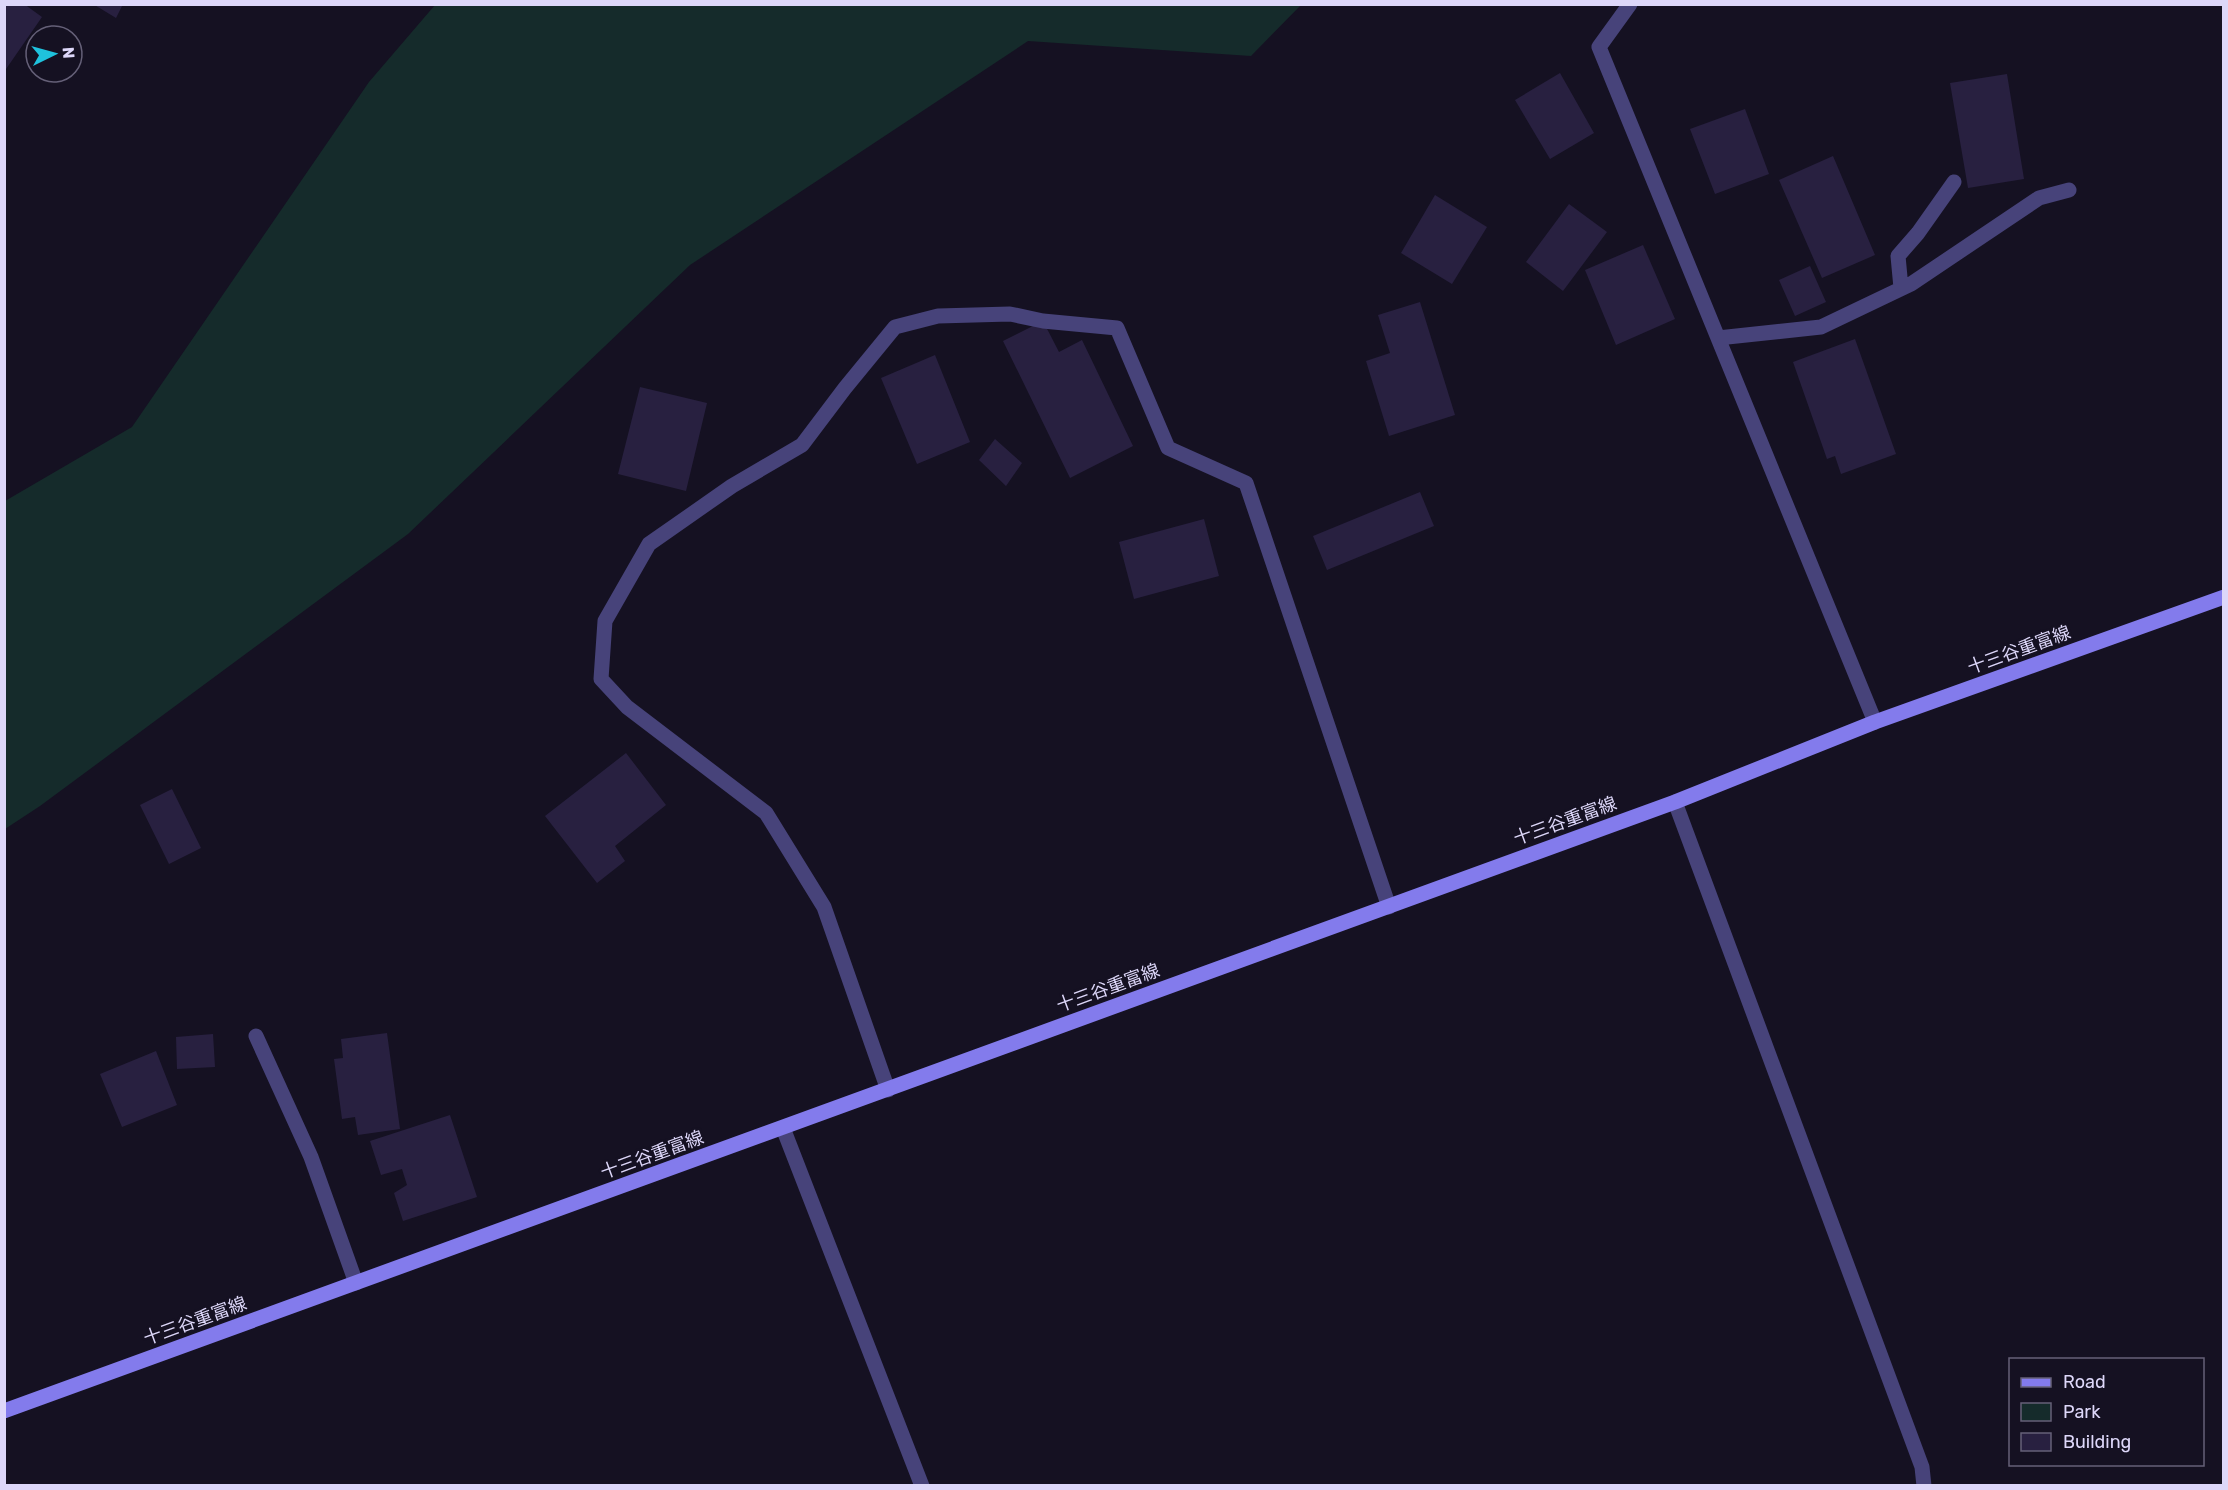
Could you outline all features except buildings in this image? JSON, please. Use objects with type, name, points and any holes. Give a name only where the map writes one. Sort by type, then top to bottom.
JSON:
[{"type":"main road","name":"十三谷重富線","points":[[4,1411],[1389,907],[1675,802],[1875,722],[2223,597]]},
{"type":"street","points":[[1630,4],[1599,47],[1875,722]]},
{"type":"street","points":[[1901,288],[1898,256],[1918,233],[1953,182]]},
{"type":"street","points":[[1718,338],[1821,327],[1901,288],[2039,198],[2069,190]]},
{"type":"street","points":[[888,1090],[824,907],[766,813],[627,707],[601,679],[605,621],[649,544],[732,486],[802,445],[895,327],[938,316],[1011,314],[1043,321],[1117,328],[1168,448],[1246,483],[1389,907]]},
{"type":"street","points":[[1675,802],[1922,1467],[1924,1485]]},
{"type":"street","points":[[256,1036],[311,1156],[356,1283]]},
{"type":"street","points":[[783,1128],[922,1485]]},
{"type":"green space","points":[[435,5],[1301,5],[1251,56],[1028,41],[690,265],[408,534],[40,806],[5,829],[5,501],[132,427],[369,82]]}]
